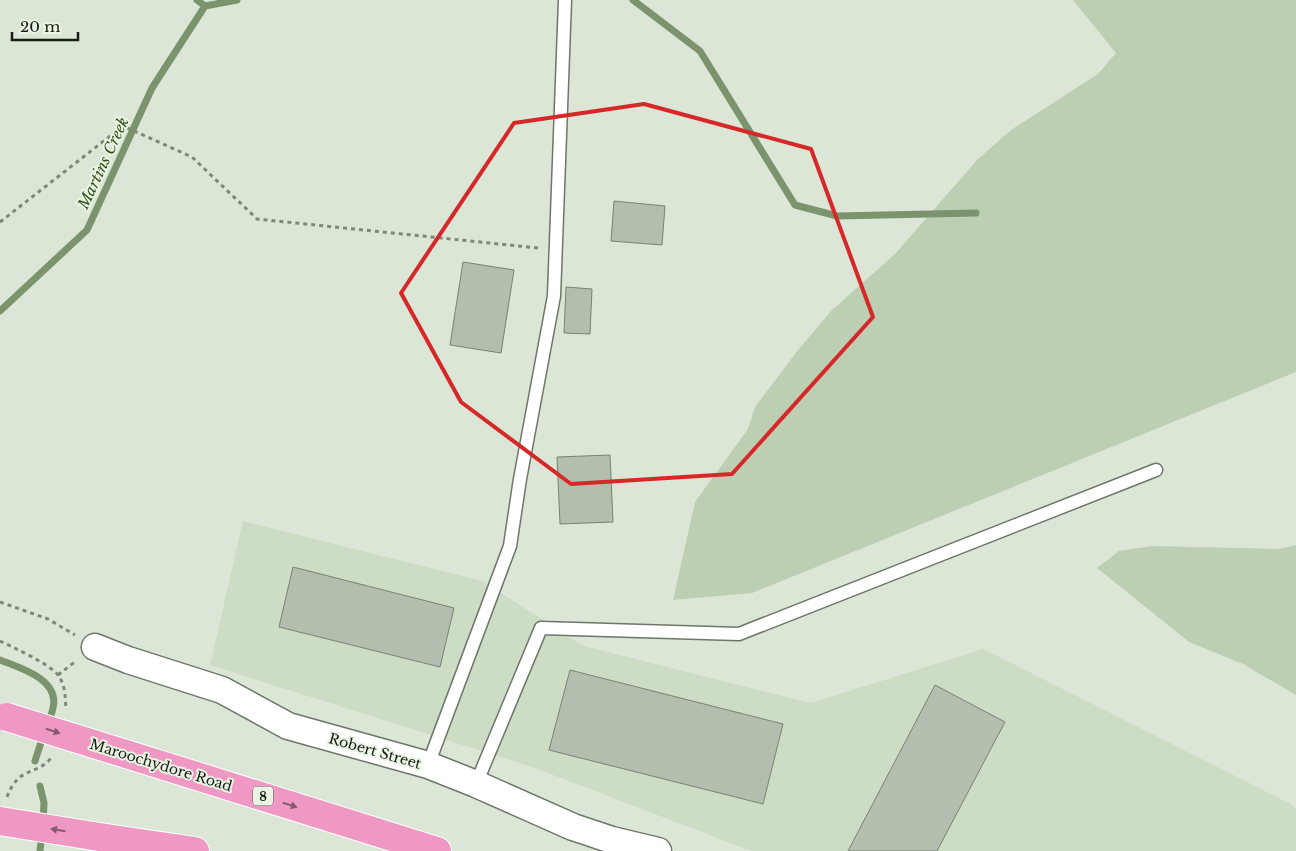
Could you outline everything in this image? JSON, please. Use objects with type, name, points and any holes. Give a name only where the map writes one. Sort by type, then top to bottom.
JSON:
[{"type":"highway","name":"Maroochydore Road","points":[[3,715],[437,851]]},
{"type":"highway","points":[[0,821],[195,851]]},
{"type":"street","name":"Robert Street","points":[[95,646],[128,660],[222,690],[288,726],[428,766],[476,784],[573,827],[612,840],[658,851]]},
{"type":"lane","points":[[428,766],[510,546],[520,479],[554,296],[565,0]]},
{"type":"lane","points":[[476,784],[541,628],[739,634],[1156,470]]},
{"type":"path","points":[[0,222],[123,126],[192,157],[257,219],[556,250]]},
{"type":"path","points":[[0,602],[48,619],[95,646]]},
{"type":"path","points":[[0,641],[38,661],[58,675]]},
{"type":"highlighted area","points":[[644,104],[811,149],[873,317],[732,474],[571,484],[461,402],[401,293],[514,123]]},
{"type":"shaded area","points":[[1073,0],[1296,0],[1296,372],[752,593],[673,600],[695,502],[748,429],[755,407],[798,350],[832,310],[895,254],[978,159],[1011,130],[1098,74],[1116,53]]},
{"type":"shaded area","points":[[243,521],[482,581],[584,646],[811,703],[983,649],[1289,803],[1296,809],[1296,851],[751,851],[535,768],[210,665]]},
{"type":"shaded area","points":[[1296,545],[1296,695],[1243,664],[1189,642],[1097,568],[1119,551],[1152,546],[1279,549]]},
{"type":"building","points":[[614,201],[665,206],[662,245],[611,241]]},
{"type":"building","points":[[463,262],[514,270],[501,353],[450,345]]},
{"type":"building","points":[[566,287],[592,289],[590,334],[564,333]]},
{"type":"building","points":[[610,455],[613,522],[560,524],[557,457]]},
{"type":"building","points":[[293,567],[454,608],[440,667],[279,627]]},
{"type":"building","points":[[570,670],[783,724],[763,804],[549,750]]},
{"type":"building","points":[[935,685],[1005,722],[937,851],[848,851]]},
{"type":"waterway","points":[[197,0],[205,6],[237,0]]},
{"type":"waterway","points":[[633,0],[700,51],[795,205],[837,216],[976,213]]},
{"type":"waterway","name":"Martins Creek","points":[[0,311],[87,230],[152,88],[205,6]]},
{"type":"waterway","name":"Martins Creek","points":[[0,660],[27,671],[45,682],[54,698],[48,723]]},
{"type":"waterway","name":"Martins Creek","points":[[35,761],[44,733]]},
{"type":"waterway","name":"Martins Creek","points":[[40,786],[44,803],[43,823]]},
{"type":"waterway","name":"Martins Creek","points":[[40,851],[42,833]]}]
